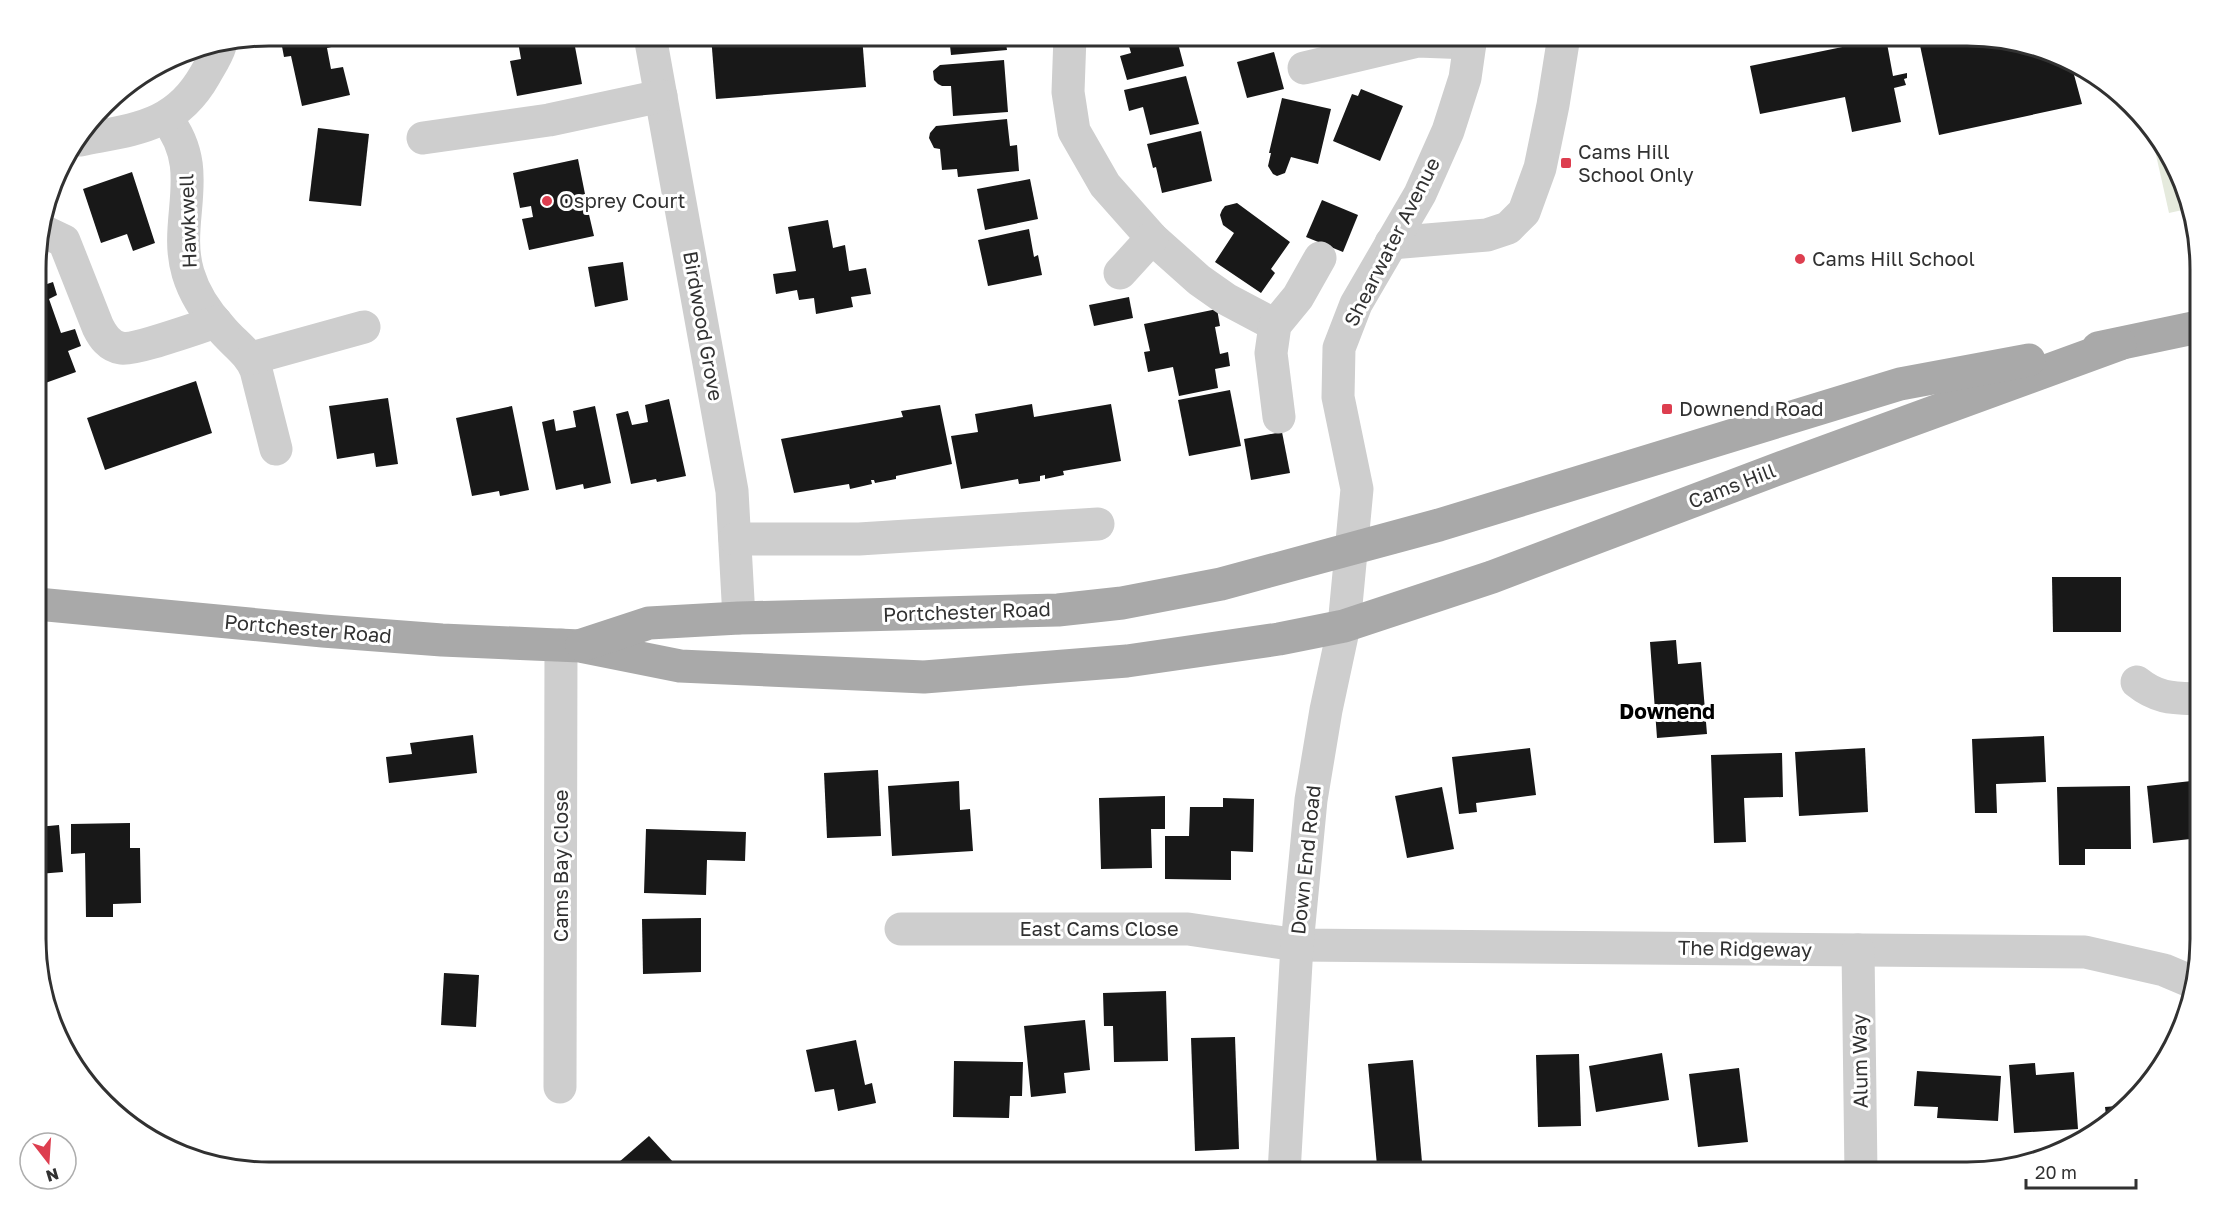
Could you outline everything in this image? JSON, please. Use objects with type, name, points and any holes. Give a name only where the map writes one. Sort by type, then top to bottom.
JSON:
[{"type":"main road","name":"Cams Hill","points":[[1351,550],[1900,384],[2120,344],[2190,329]]},
{"type":"main road","name":"Cams Hill","points":[[1344,626],[1491,578],[1772,471],[2120,344]]},
{"type":"main road","name":"Portchester Road","points":[[571,645],[649,624],[739,618],[1058,610],[1122,603],[1221,584],[1351,550]]},
{"type":"main road","name":"Portchester Road","points":[[46,605],[323,631],[442,640],[571,645],[680,666],[924,677],[1127,661],[1279,639],[1344,626]]},
{"type":"street","name":"Birdwood Grove","points":[[652,46],[732,491],[739,618]]},
{"type":"street","points":[[1070,46],[1068,92],[1074,131],[1105,185],[1152,238],[1199,280],[1226,300],[1275,325]]},
{"type":"street","name":"Shearwater Avenue","points":[[1304,68],[1397,46]]},
{"type":"street","name":"Shearwater Avenue","points":[[1351,550],[1357,489],[1338,397],[1339,348],[1356,304],[1420,194],[1448,131],[1465,78],[1469,46]]},
{"type":"street","points":[[1391,243],[1487,236],[1508,228],[1524,212],[1540,168],[1562,46]]},
{"type":"street","points":[[90,138],[140,128],[166,118],[202,81],[216,53]]},
{"type":"street","points":[[423,138],[549,120],[661,96]]},
{"type":"street","name":"Hawkwell","points":[[166,118],[177,132],[187,166],[185,228],[188,272],[196,292],[216,322],[252,358],[276,449]]},
{"type":"street","points":[[49,234],[64,241],[98,327],[103,337],[112,345],[123,349],[138,346],[216,322]]},
{"type":"street","points":[[1120,273],[1152,238]]},
{"type":"street","points":[[1279,417],[1271,353],[1275,325],[1298,297],[1320,258]]},
{"type":"street","points":[[252,358],[364,327]]},
{"type":"street","points":[[735,539],[859,539],[1098,524]]},
{"type":"street","name":"Down End Road","points":[[1285,1162],[1297,945],[1311,800],[1324,720],[1344,626],[1351,550]]},
{"type":"street","name":"Cams Bay Close","points":[[560,1087],[571,645]]},
{"type":"street","points":[[2137,682],[2149,692],[2168,698],[2190,699]]},
{"type":"street","name":"East Cams Close","points":[[901,929],[1188,928],[1297,945]]},
{"type":"street","name":"The Ridgeway","points":[[1297,945],[2085,952],[2164,970],[2186,979]]},
{"type":"street","name":"Alum Way","points":[[1858,950],[1861,1162]]},
{"type":"shaded area","points":[[2155,151],[2173,184],[2181,210],[2169,213]]},
{"type":"building","points":[[282,46],[336,46],[327,48],[331,69],[343,67],[350,95],[302,106],[291,56],[284,57]]},
{"type":"building","points":[[519,46],[575,46],[582,84],[517,96],[510,61],[521,59]]},
{"type":"building","points":[[712,46],[863,46],[866,87],[716,99]]},
{"type":"building","points":[[950,46],[1006,46],[1007,50],[951,55]]},
{"type":"building","points":[[1129,46],[1179,46],[1184,66],[1127,80],[1120,56],[1131,53]]},
{"type":"building","points":[[1847,46],[1887,46],[1893,76],[1907,73],[1907,78],[1904,79],[1906,85],[1894,88],[1901,122],[1852,132],[1845,97],[1760,114],[1750,66]]},
{"type":"building","points":[[1920,46],[1995,48],[2038,58],[2074,74],[2082,104],[1939,135]]},
{"type":"building","points":[[1274,52],[1284,89],[1247,98],[1237,62]]},
{"type":"building","points":[[1004,60],[1008,112],[953,116],[951,86],[938,84],[934,80],[933,71],[940,65]]},
{"type":"building","points":[[1186,76],[1199,124],[1150,135],[1143,107],[1129,111],[1124,90]]},
{"type":"building","points":[[1361,89],[1403,106],[1380,161],[1333,141],[1352,94],[1358,96]]},
{"type":"building","points":[[1282,98],[1331,109],[1318,164],[1291,157],[1285,173],[1277,176],[1268,166]]},
{"type":"building","points":[[1007,119],[1010,146],[1017,145],[1019,171],[958,177],[957,169],[942,170],[940,149],[934,148],[929,138],[936,126]]},
{"type":"building","points":[[318,128],[369,134],[361,206],[309,201]]},
{"type":"building","points":[[1201,131],[1212,181],[1162,193],[1156,167],[1153,168],[1147,144]]},
{"type":"building","name":"Osprey Court","points":[[578,159],[585,194],[574,197],[577,208],[587,206],[594,236],[529,250],[522,219],[533,217],[531,206],[520,208],[513,173]]},
{"type":"building","points":[[132,172],[155,243],[133,251],[127,234],[101,243],[83,189]]},
{"type":"building","points":[[1030,179],[1038,219],[985,230],[977,189]]},
{"type":"building","points":[[1322,200],[1358,215],[1343,252],[1306,237]]},
{"type":"building","points":[[1237,203],[1290,242],[1271,269],[1275,273],[1261,293],[1215,262],[1234,233],[1223,225],[1220,215],[1225,206]]},
{"type":"building","points":[[828,220],[833,248],[845,245],[849,271],[866,268],[871,294],[851,297],[853,307],[816,314],[814,298],[799,300],[797,290],[776,294],[773,274],[796,271],[788,227]]},
{"type":"building","points":[[1029,229],[1034,257],[1038,255],[1042,275],[988,286],[978,240]]},
{"type":"building","points":[[623,262],[628,300],[595,307],[588,267]]},
{"type":"building","points":[[53,282],[57,295],[49,299],[61,333],[75,329],[81,346],[68,351],[76,372],[46,383],[46,284]]},
{"type":"building","points":[[1129,297],[1133,318],[1094,326],[1089,305]]},
{"type":"building","points":[[1217,309],[1220,326],[1215,327],[1220,354],[1228,352],[1230,366],[1215,369],[1218,388],[1179,396],[1173,367],[1148,372],[1144,352],[1150,351],[1144,324]]},
{"type":"building","points":[[196,381],[212,433],[105,470],[87,418]]},
{"type":"building","points":[[1230,390],[1241,446],[1189,456],[1178,400]]},
{"type":"building","points":[[388,398],[398,464],[376,467],[374,453],[337,459],[329,406]]},
{"type":"building","points":[[669,399],[686,476],[631,484],[616,414],[628,411],[632,425],[648,422],[645,405]]},
{"type":"building","points":[[1032,404],[1034,417],[1111,404],[1121,461],[1063,471],[1064,475],[1045,479],[1045,475],[1040,476],[1040,481],[1019,484],[1018,479],[961,489],[951,436],[978,432],[975,414]]},
{"type":"building","points":[[940,405],[952,464],[896,476],[896,479],[875,483],[871,480],[872,484],[850,489],[849,484],[794,493],[781,439],[903,417],[901,411]]},
{"type":"building","points":[[512,406],[529,490],[500,496],[499,491],[472,496],[456,418]]},
{"type":"building","points":[[595,406],[611,483],[584,489],[583,484],[556,490],[542,422],[554,419],[556,431],[576,427],[573,411]]},
{"type":"building","points":[[1282,432],[1290,473],[1251,480],[1244,439]]},
{"type":"building","points":[[2052,577],[2121,577],[2121,632],[2053,632]]},
{"type":"building","points":[[1676,640],[1678,664],[1701,662],[1707,734],[1657,738],[1650,642]]},
{"type":"building","points":[[473,735],[477,773],[389,783],[386,757],[412,754],[410,743]]},
{"type":"building","points":[[2044,736],[2046,782],[1996,784],[1997,813],[1975,813],[1972,739]]},
{"type":"building","points":[[1530,748],[1536,795],[1476,803],[1477,812],[1459,814],[1452,757]]},
{"type":"building","points":[[1865,748],[1868,812],[1799,816],[1795,752]]},
{"type":"building","points":[[1782,753],[1783,797],[1744,798],[1746,842],[1714,843],[1711,755]]},
{"type":"building","points":[[878,770],[881,836],[827,838],[824,773]]},
{"type":"building","points":[[959,781],[960,810],[970,809],[973,851],[892,856],[888,786]]},
{"type":"building","points":[[2190,781],[2190,839],[2153,843],[2147,786]]},
{"type":"building","points":[[2130,786],[2131,849],[2085,849],[2085,865],[2059,865],[2057,787]]},
{"type":"building","points":[[1442,787],[1454,849],[1407,858],[1395,796]]},
{"type":"building","points":[[1165,796],[1165,829],[1151,829],[1152,868],[1101,869],[1099,798]]},
{"type":"building","points":[[1223,798],[1254,799],[1253,852],[1231,851],[1231,880],[1165,879],[1165,836],[1189,836],[1190,807],[1223,807]]},
{"type":"building","points":[[130,823],[130,848],[140,848],[141,903],[113,904],[113,917],[86,917],[85,853],[71,854],[71,824]]},
{"type":"building","points":[[59,825],[63,872],[46,873],[46,826]]},
{"type":"building","points":[[646,829],[746,832],[745,861],[707,860],[706,895],[644,893]]},
{"type":"building","points":[[701,918],[701,972],[643,974],[642,919]]},
{"type":"building","points":[[444,973],[479,975],[476,1027],[441,1025]]},
{"type":"building","points":[[1166,991],[1168,1061],[1114,1062],[1113,1026],[1104,1026],[1103,993]]},
{"type":"building","points":[[1085,1020],[1090,1070],[1064,1073],[1066,1093],[1031,1097],[1024,1026]]},
{"type":"building","points":[[1235,1037],[1239,1149],[1195,1151],[1191,1038]]},
{"type":"building","points":[[856,1040],[865,1085],[872,1083],[876,1103],[838,1111],[834,1089],[815,1092],[806,1050]]},
{"type":"building","points":[[1662,1053],[1669,1100],[1596,1112],[1589,1066]]},
{"type":"building","points":[[1579,1054],[1581,1126],[1538,1127],[1536,1055]]},
{"type":"building","points":[[1413,1060],[1422,1162],[1377,1162],[1368,1064]]},
{"type":"building","points":[[954,1061],[1023,1062],[1022,1096],[1010,1096],[1009,1118],[953,1117]]},
{"type":"building","points":[[2035,1063],[2036,1075],[2074,1072],[2078,1129],[2014,1133],[2009,1065]]},
{"type":"building","points":[[1739,1068],[1748,1142],[1698,1147],[1689,1074]]},
{"type":"building","points":[[1917,1071],[2001,1076],[1998,1121],[1937,1118],[1938,1107],[1914,1106]]},
{"type":"building","points":[[2114,1106],[2106,1113],[2105,1107]]},
{"type":"building","points":[[649,1136],[673,1162],[619,1162]]},
{"type":"place","name":"Cams Hill School Only","points":[[1566,163]]},
{"type":"place","name":"Osprey Court","points":[[547,201]]},
{"type":"place","name":"Cams Hill School","points":[[1800,259]]},
{"type":"place","name":"Downend Road","points":[[1667,409]]},
{"type":"district","name":"Downend","points":[[1667,712]]}]
